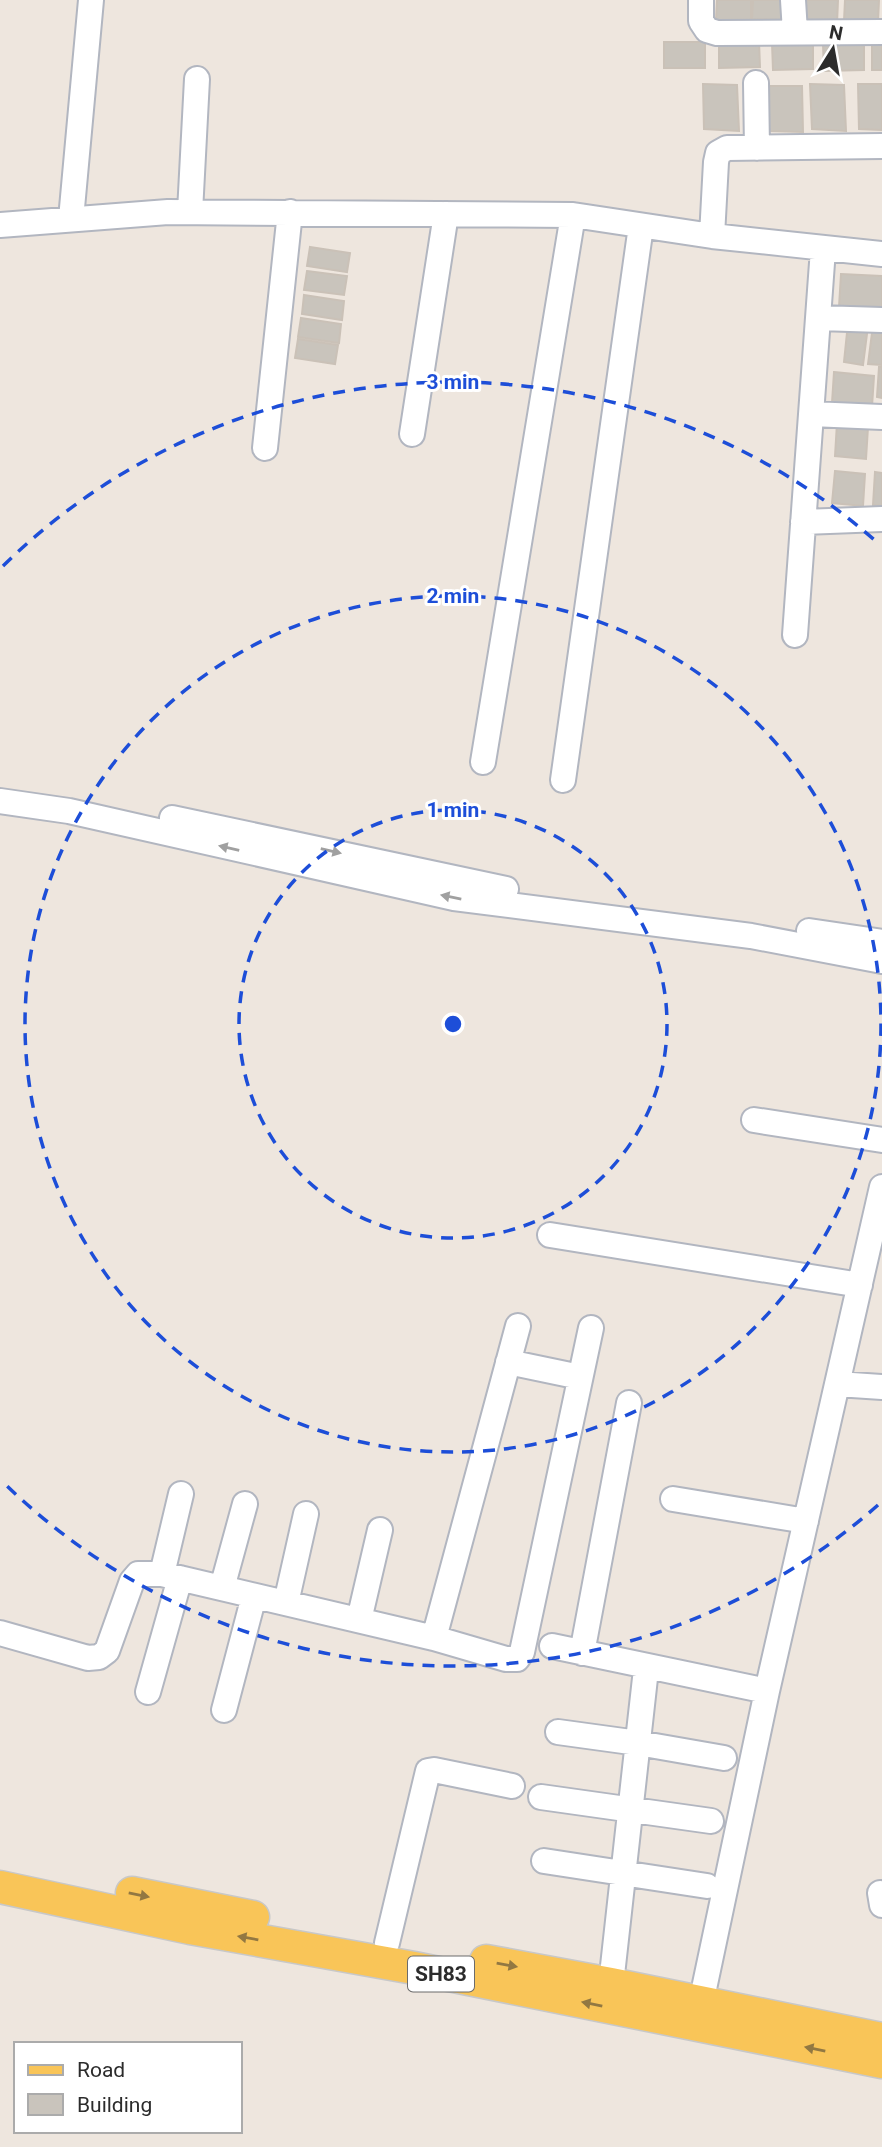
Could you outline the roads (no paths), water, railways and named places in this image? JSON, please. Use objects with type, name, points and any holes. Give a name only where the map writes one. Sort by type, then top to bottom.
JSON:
[{"type":"main road","name":"SH83","points":[[0,1868],[611,1984],[882,2039]]},
{"type":"main road","name":"SH83","points":[[0,1887],[190,1928],[414,1968],[882,2062]]},
{"type":"street","points":[[71,219],[91,0]]},
{"type":"street","points":[[701,0],[701,21],[707,30],[717,33],[882,32]]},
{"type":"street","points":[[793,0],[794,32]]},
{"type":"street","points":[[190,212],[197,79]]},
{"type":"street","points":[[756,83],[757,148]]},
{"type":"street","points":[[712,236],[718,153],[727,148],[882,146]]},
{"type":"street","points":[[0,225],[190,212],[573,215],[712,236],[882,254]]},
{"type":"street","points":[[265,448],[290,212]]},
{"type":"street","points":[[412,434],[446,214]]},
{"type":"street","points":[[483,762],[573,215]]},
{"type":"street","points":[[563,779],[641,226]]},
{"type":"street","points":[[795,635],[823,249]]},
{"type":"street","points":[[818,318],[882,320]]},
{"type":"street","points":[[811,414],[882,417]]},
{"type":"street","points":[[803,522],[882,519]]},
{"type":"street","points":[[0,783],[258,835],[484,885],[882,942]]},
{"type":"street","points":[[0,801],[69,811],[454,898],[751,936],[882,961]]},
{"type":"street","points":[[754,1120],[882,1140]]},
{"type":"street","points":[[701,2003],[806,1521],[881,1199]]},
{"type":"street","points":[[550,1235],[860,1285]]},
{"type":"street","points":[[434,1637],[518,1326]]},
{"type":"street","points":[[0,1633],[88,1658],[99,1657],[107,1651],[132,1581],[138,1574],[171,1576],[434,1637],[506,1659],[517,1659],[522,1652],[592,1328]]},
{"type":"street","points":[[508,1362],[580,1377]]},
{"type":"street","points":[[837,1384],[882,1387]]},
{"type":"street","points":[[582,1653],[629,1403]]},
{"type":"street","points":[[148,1692],[171,1576],[181,1494]]},
{"type":"street","points":[[673,1499],[806,1521]]},
{"type":"street","points":[[222,1588],[245,1504]]},
{"type":"street","points":[[286,1603],[306,1514]]},
{"type":"street","points":[[359,1620],[380,1530]]},
{"type":"street","points":[[224,1710],[254,1596]]},
{"type":"street","points":[[552,1646],[768,1691]]},
{"type":"street","points":[[611,1984],[645,1678]]},
{"type":"street","points":[[558,1732],[724,1758]]},
{"type":"street","points":[[387,1943],[428,1772],[434,1770],[512,1786]]},
{"type":"street","points":[[541,1797],[711,1821]]},
{"type":"street","points":[[544,1861],[707,1885]]}]
